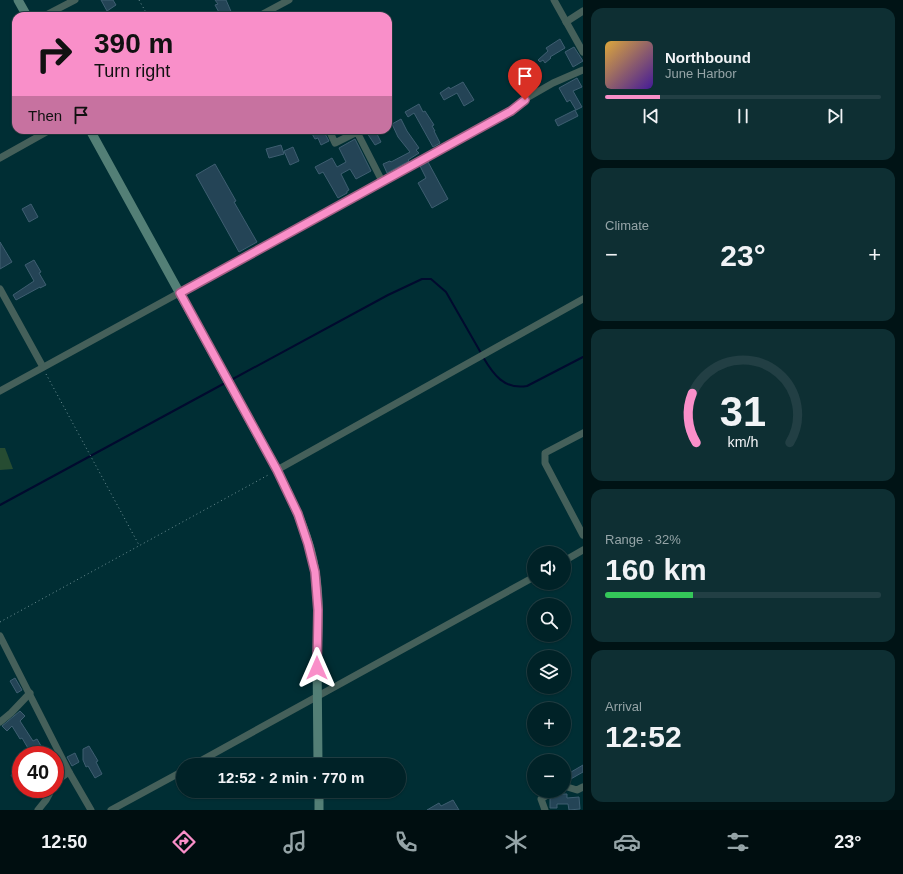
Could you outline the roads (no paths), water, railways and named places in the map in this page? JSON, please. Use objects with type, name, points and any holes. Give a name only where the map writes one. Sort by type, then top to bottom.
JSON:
[{"type":"street","points":[[18,0],[25,12]]},
{"type":"street","points":[[52,12],[75,0]]},
{"type":"street","points":[[554,0],[583,52]]},
{"type":"street","points":[[270,12],[286,1]]},
{"type":"street","points":[[566,22],[583,11]]},
{"type":"street","points":[[0,391],[511,111],[525,100],[553,83],[566,76],[583,70]]},
{"type":"street","points":[[0,158],[43,134]]},
{"type":"street","points":[[92,134],[277,470],[298,514],[315,572],[318,610],[318,758]]},
{"type":"street","points":[[331,134],[335,142],[353,134]]},
{"type":"street","points":[[358,134],[382,181]]},
{"type":"street","points":[[0,290],[43,368]]},
{"type":"street","points":[[277,470],[583,299]]},
{"type":"street","points":[[583,433],[545,453],[545,463],[583,535]]},
{"type":"street","points":[[571,557],[583,550]]},
{"type":"street","points":[[206,758],[527,581]]},
{"type":"street","points":[[0,636],[69,772],[91,810]]},
{"type":"street","points":[[0,722],[30,693]]},
{"type":"street","points":[[64,776],[69,772]]},
{"type":"street","points":[[111,810],[176,775]]},
{"type":"street","points":[[571,788],[577,790],[583,787]]},
{"type":"street","points":[[38,810],[47,798]]},
{"type":"street","points":[[319,798],[319,810]]},
{"type":"street","points":[[543,798],[542,799],[545,810]]},
{"type":"waterway","points":[[231,380],[388,295],[422,279],[431,279],[446,292],[481,353]]},
{"type":"waterway","points":[[483,357],[495,375],[506,383],[519,387],[527,386],[583,357]]},
{"type":"waterway","points":[[0,505],[225,383]]}]
